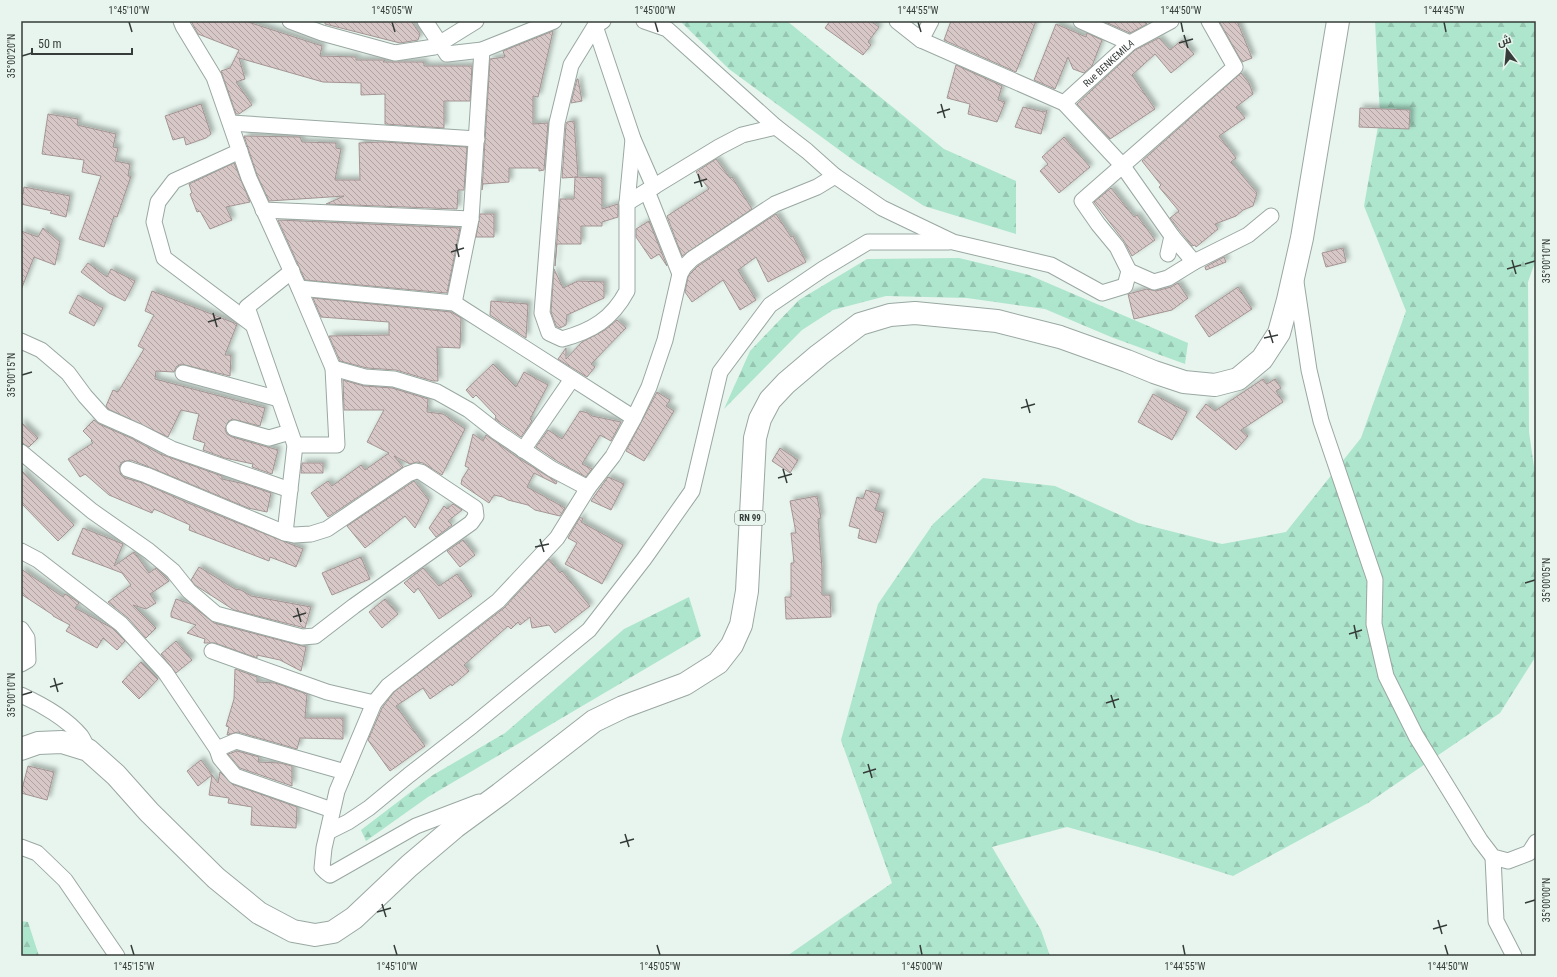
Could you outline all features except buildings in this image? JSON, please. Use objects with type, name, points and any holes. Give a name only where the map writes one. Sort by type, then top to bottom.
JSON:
[{"type":"main road","name":"RN 99","points":[[21,749],[38,743],[62,742],[88,750],[116,775],[149,812],[216,878],[259,913],[293,931],[315,935],[333,932],[354,918],[455,827],[594,721],[623,707],[685,684],[718,663],[732,645],[741,625],[747,591],[755,438],[760,419],[770,400],[786,383],[819,355],[860,324],[890,315],[915,313],[997,321],[1060,337],[1184,382],[1215,385],[1238,379],[1262,359],[1279,332],[1295,271],[1302,238],[1338,21]]},
{"type":"street","points":[[181,21],[214,77],[249,178],[292,271],[334,368],[337,445],[292,439],[269,438],[234,428]]},
{"type":"street","points":[[290,21],[322,32],[396,53],[434,47],[476,21]]},
{"type":"street","points":[[425,21],[447,54],[482,50],[554,21]]},
{"type":"street","points":[[644,21],[667,29],[776,127],[807,151],[835,176],[882,208],[953,242],[1051,265],[1102,293],[1125,286],[1128,271],[1117,247],[1082,201],[1235,67],[1209,21]]},
{"type":"street","points":[[897,21],[921,40],[1064,102],[1122,166],[1172,236],[1194,262]]},
{"type":"street","points":[[921,40],[931,21]]},
{"type":"street","name":"Rue BENKEMILA","points":[[1064,102],[1130,43],[1081,21]]},
{"type":"street","points":[[1130,43],[1171,21]]},
{"type":"street","points":[[599,24],[571,65],[557,123],[542,313],[549,333],[562,340],[576,336],[601,324],[620,304],[627,292],[627,203],[633,139]]},
{"type":"street","points":[[599,24],[633,139],[680,274]]},
{"type":"street","points":[[454,303],[471,219],[482,50]]},
{"type":"street","points":[[231,123],[476,139]]},
{"type":"street","points":[[627,203],[719,147],[742,136],[776,127]]},
{"type":"street","points":[[240,151],[174,181],[158,202],[154,222],[164,258],[253,325]]},
{"type":"street","points":[[500,794],[416,826],[330,874],[322,868],[324,848],[337,791],[374,703],[388,686],[498,601],[557,538],[588,488],[613,456],[649,387],[665,340],[680,274],[684,267],[692,259],[775,204],[817,187],[835,176]]},
{"type":"street","points":[[263,210],[471,219]]},
{"type":"street","points":[[1128,271],[1154,282],[1168,278],[1194,262],[1248,235],[1271,216]]},
{"type":"street","points":[[1168,254],[1172,236]]},
{"type":"street","points":[[328,832],[348,822],[369,808],[589,630],[644,559],[692,491],[720,372],[770,305],[823,269],[868,242],[953,242]]},
{"type":"street","points":[[285,533],[290,490],[292,439],[247,307],[292,271]]},
{"type":"street","points":[[1295,271],[1309,370],[1322,421],[1375,580],[1374,624],[1386,676],[1416,736],[1480,840],[1493,857],[1496,922],[1514,956]]},
{"type":"street","points":[[299,288],[454,303],[634,418]]},
{"type":"street","points":[[21,341],[41,350],[68,373],[85,396],[103,416],[172,449],[290,490]]},
{"type":"street","points":[[334,368],[365,377],[394,380],[437,392],[469,410],[496,432],[552,469],[588,488]]},
{"type":"street","points":[[183,373],[279,400]]},
{"type":"street","points":[[523,450],[572,379]]},
{"type":"street","points":[[21,452],[92,511],[149,551],[173,571],[189,591],[216,614],[302,637],[316,636],[354,606],[475,520],[476,512],[472,506],[421,472],[416,471],[408,474],[327,528],[311,534],[294,535],[285,533],[146,475],[128,469]]},
{"type":"street","points":[[21,551],[38,560],[121,624],[165,672],[217,749],[220,758],[235,776],[332,810]]},
{"type":"street","points":[[21,629],[27,638],[28,660],[21,664]]},
{"type":"street","points":[[212,651],[327,692],[374,703]]},
{"type":"street","points":[[21,695],[36,702],[64,721],[81,736],[88,750]]},
{"type":"street","points":[[217,749],[236,741],[345,772]]},
{"type":"street","points":[[1493,857],[1508,861],[1529,853],[1536,842]]},
{"type":"street","points":[[21,847],[37,853],[65,880],[117,956]]},
{"type":"green space","points":[[680,21],[787,21],[944,149],[1016,181],[1016,234],[924,206],[857,163],[729,69]]},
{"type":"green space","points":[[1375,21],[1536,21],[1536,259],[1528,282],[1529,432],[1536,481],[1536,656],[1500,713],[1368,803],[1233,876],[1160,853],[1067,827],[992,847],[1041,930],[1050,956],[787,956],[892,883],[841,740],[878,604],[933,524],[983,478],[1055,486],[1138,523],[1222,544],[1286,532],[1361,438],[1406,311],[1364,206],[1380,115]]},
{"type":"green space","points":[[959,258],[1029,275],[1188,343],[1185,364],[1111,337],[1045,309],[967,298],[886,296],[833,310],[802,330],[724,409],[750,351],[799,300],[867,259]]},
{"type":"green space","points":[[689,597],[701,636],[428,797],[366,841],[361,830],[433,775],[505,733],[624,629]]},
{"type":"green space","points":[[21,921],[28,922],[39,956],[21,956]]}]
